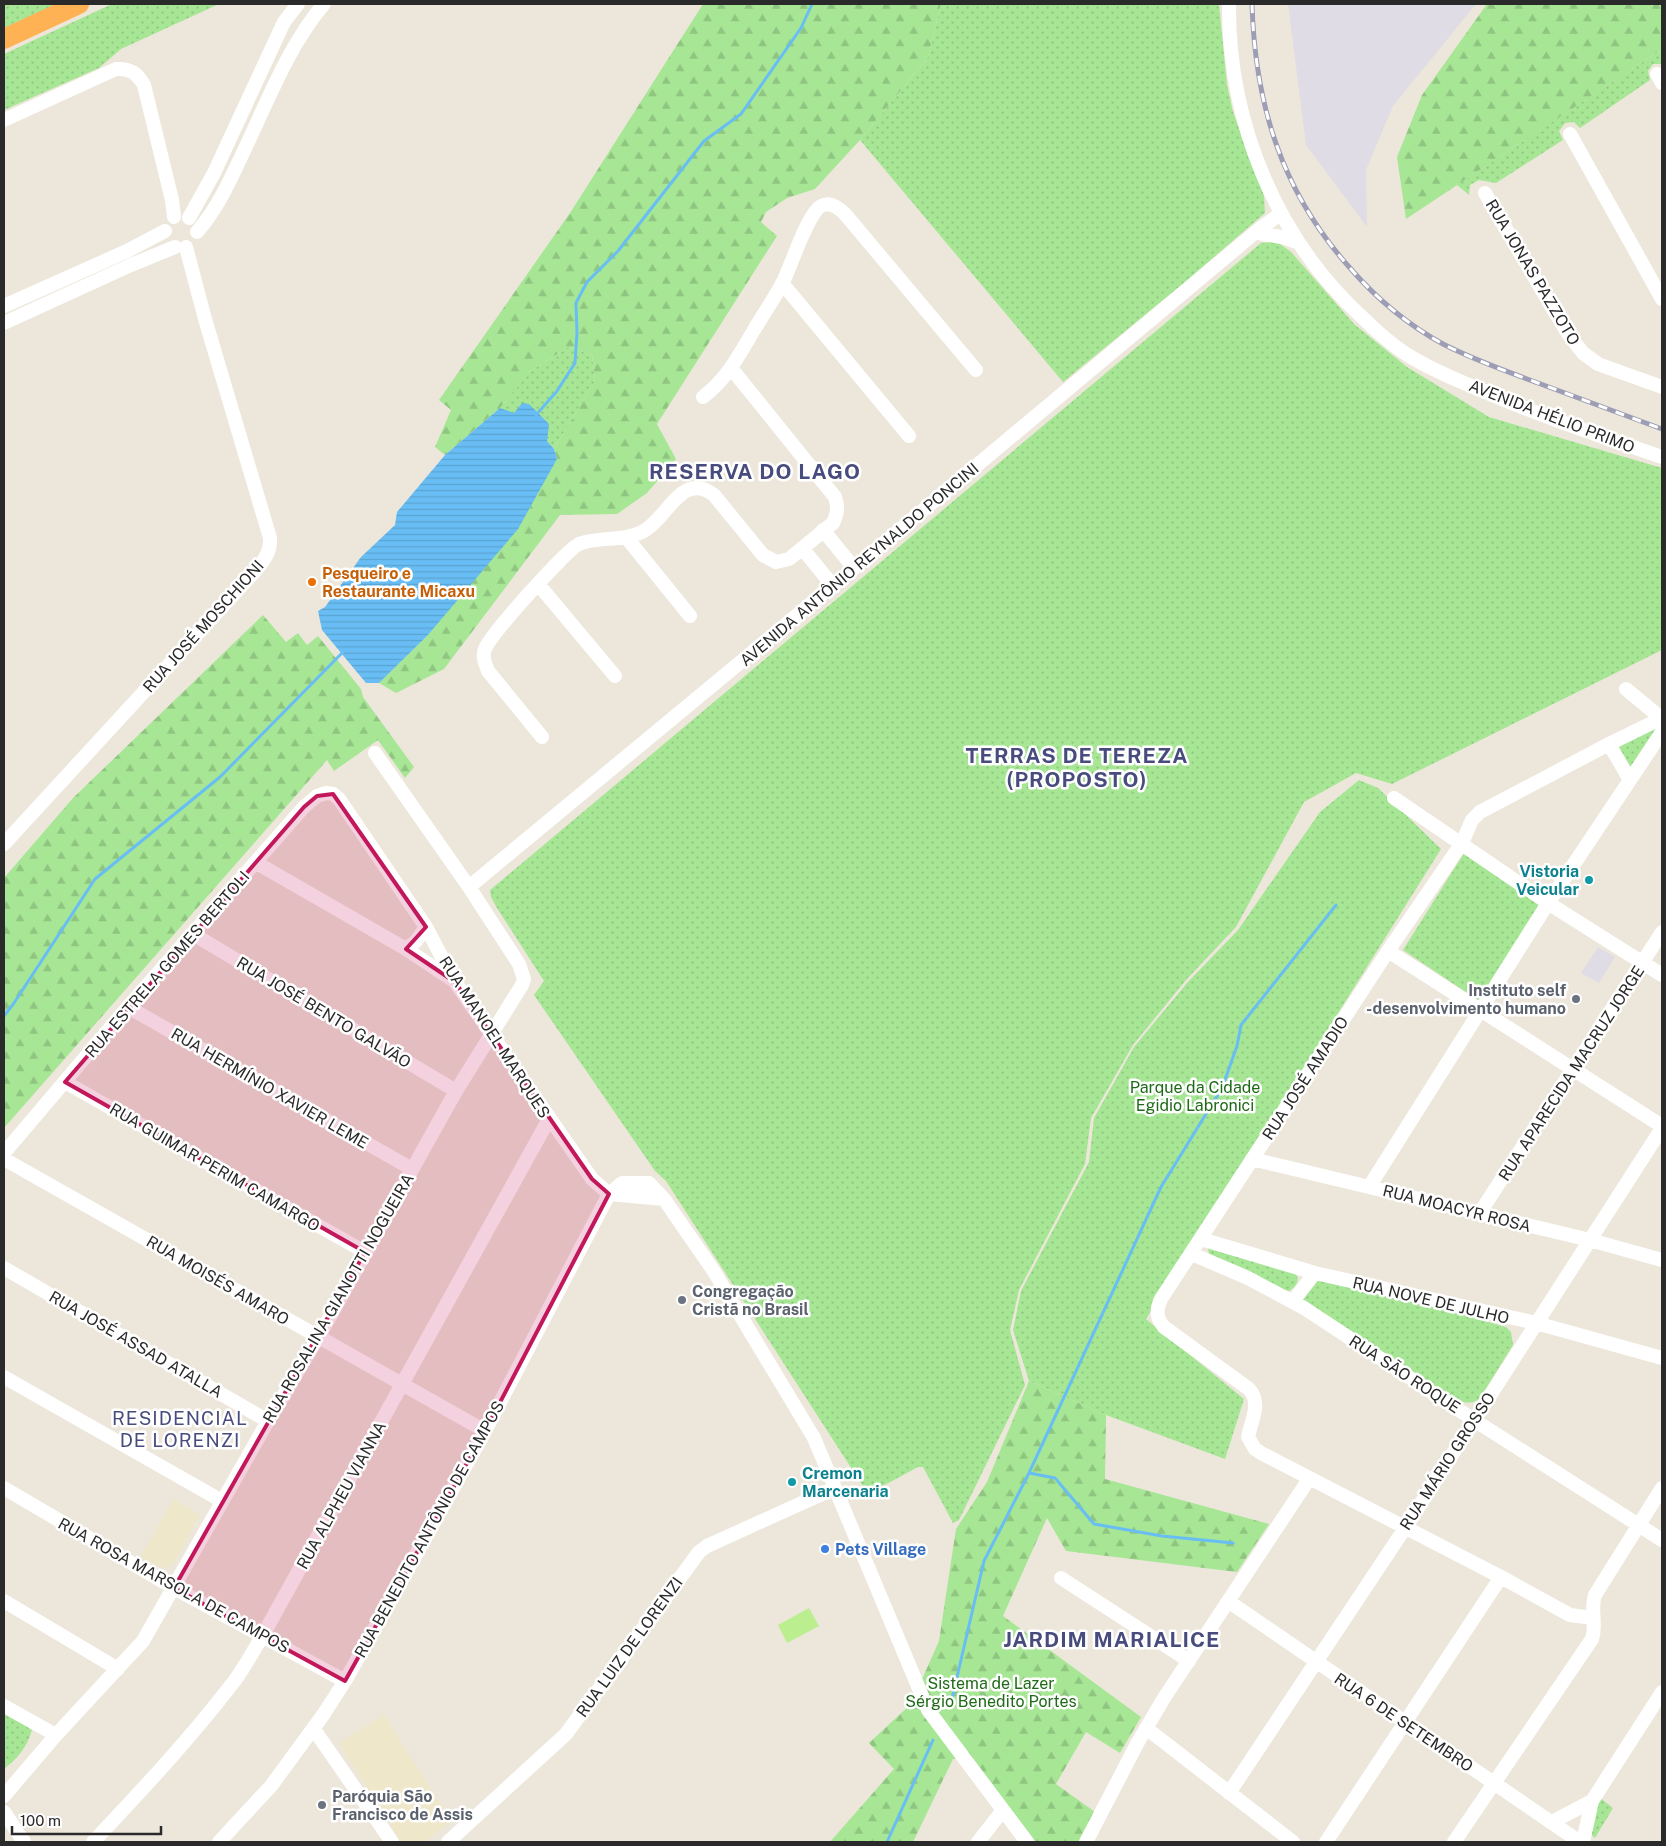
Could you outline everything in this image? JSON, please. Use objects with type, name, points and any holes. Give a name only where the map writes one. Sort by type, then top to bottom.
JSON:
[{"type":"highway","points":[[4,38],[79,4]]},
{"type":"street","points":[[189,218],[214,173],[284,22],[298,4]]},
{"type":"street","points":[[4,323],[131,265],[180,247],[195,239],[197,232],[213,212],[229,183],[285,67],[310,21],[324,4]]},
{"type":"street","name":"AVENIDA HÉLIO PRIMO","points":[[1229,4],[1229,30],[1238,95],[1249,137],[1271,196],[1299,243],[1344,301],[1373,328],[1405,353],[1454,379],[1530,411],[1662,457]]},
{"type":"street","points":[[4,120],[116,69],[126,68],[132,71],[144,85],[172,200],[174,217]]},
{"type":"street","points":[[1570,134],[1662,299]]},
{"type":"street","name":"RUA JONAS PAZZOTO","points":[[1485,193],[1553,309],[1583,353],[1598,364],[1662,387]]},
{"type":"street","points":[[1271,196],[1259,232],[1299,243]]},
{"type":"street","points":[[704,397],[715,388],[731,368],[782,283],[812,215],[822,206],[835,206],[845,214],[976,370]]},
{"type":"street","name":"AVENIDA ANTÔNIO REYNALDO PONCINI","points":[[469,888],[1259,232],[1282,216]]},
{"type":"street","points":[[180,247],[166,239],[165,231],[168,223],[174,217],[189,218],[195,224],[197,232]]},
{"type":"street","points":[[4,306],[127,251],[165,231]]},
{"type":"street","name":"RUA JOSÉ MOSCHIONI","points":[[4,844],[256,570],[268,552],[270,538],[205,319],[180,247]]},
{"type":"street","points":[[782,283],[909,436]]},
{"type":"street","points":[[542,738],[488,671],[483,660],[485,649],[493,636],[538,584],[577,545],[626,537],[642,531],[649,527],[686,490],[696,487],[707,490],[714,495],[763,555],[776,562],[790,559],[832,523],[838,510],[835,496],[731,368]]},
{"type":"street","points":[[823,530],[854,568]]},
{"type":"street","points":[[626,537],[690,616]]},
{"type":"street","points":[[802,548],[833,586]]},
{"type":"street","points":[[538,584],[615,676]]},
{"type":"street","points":[[1369,1187],[1548,903],[1630,780],[1662,723],[1626,689]]},
{"type":"street","name":"RUA JOSÉ AMADIO","points":[[1308,1478],[1255,1449],[1248,1437],[1255,1406],[1254,1395],[1249,1389],[1164,1327],[1158,1317],[1161,1299],[1388,951],[1462,843],[1472,820],[1478,813],[1609,744],[1662,723]]},
{"type":"street","points":[[1609,744],[1630,780]]},
{"type":"street","points":[[374,753],[469,888]]},
{"type":"street","name":"RUA ESTRELA GOMES BERTOLI","points":[[4,1154],[128,1007],[304,808],[318,796],[326,793],[333,794],[339,799]]},
{"type":"street","points":[[1394,798],[1548,903],[1662,975]]},
{"type":"street","name":"RUA MANOEL MARQUES","points":[[339,799],[426,927],[455,982],[549,1120],[592,1179],[608,1194]]},
{"type":"street","points":[[255,862],[406,949],[455,982]]},
{"type":"street","name":"RUA ROSALINA GIANOTTI NOGUEIRA","points":[[4,1796],[56,1735],[143,1641],[268,1421],[318,1338],[456,1091],[522,985],[524,978],[520,964],[469,888]]},
{"type":"street","points":[[406,949],[416,941],[426,927]]},
{"type":"street","name":"RUA APARECIDA MACRUZ JORGE","points":[[1479,1214],[1662,932]]},
{"type":"street","name":"RUA JOSÉ BENTO GALVÃO","points":[[193,934],[456,1091]]},
{"type":"street","points":[[1388,951],[1662,1127]]},
{"type":"street","name":"RUA HERMÍNIO XAVIER LEME","points":[[128,1007],[412,1169]]},
{"type":"street","name":"RUA GUIMAR PERIM CAMARGO","points":[[65,1082],[365,1252]]},
{"type":"street","name":"RUA ALPHEU VIANNA","points":[[93,1842],[200,1724],[233,1682],[263,1636],[549,1120]]},
{"type":"street","name":"RUA MÁRIO GROSSO","points":[[1229,1792],[1404,1528],[1662,1127]]},
{"type":"street","name":"RUA MOISÉS AMARO","points":[[4,1159],[484,1431]]},
{"type":"street","name":"RUA MOACYR ROSA","points":[[1252,1159],[1590,1240],[1662,1260]]},
{"type":"street","points":[[608,1194],[664,1199],[713,1270],[814,1438],[928,1710],[1027,1842]]},
{"type":"street","name":"RUA BENEDITO ANTÔNIO DE CAMPOS","points":[[219,1842],[271,1786],[345,1682],[484,1431],[608,1194]]},
{"type":"street","name":"RUA NOVE DE JULHO","points":[[1201,1239],[1315,1273],[1536,1324],[1662,1358]]},
{"type":"street","name":"RUA SÃO ROQUE","points":[[1192,1254],[1253,1280],[1293,1301],[1662,1540]]},
{"type":"street","name":"RUA JOSÉ ASSAD ATALLA","points":[[4,1268],[268,1421]]},
{"type":"street","points":[[1293,1301],[1315,1273]]},
{"type":"street","points":[[4,1377],[222,1501]]},
{"type":"street","points":[[1086,1842],[1146,1728],[1308,1478],[1502,1577],[1570,1616],[1593,1618]]},
{"type":"street","name":"RUA ROSA MARSOLA DE CAMPOS","points":[[4,1488],[174,1588],[345,1682]]},
{"type":"street","name":"RUA LUIZ DE LORENZI","points":[[449,1842],[566,1734],[699,1552],[706,1546],[835,1488]]},
{"type":"street","points":[[1454,1842],[1589,1644],[1594,1634],[1592,1607],[1595,1595],[1662,1488]]},
{"type":"street","points":[[1326,1842],[1502,1577]]},
{"type":"street","points":[[1061,1578],[1189,1661]]},
{"type":"street","points":[[4,1601],[118,1669]]},
{"type":"street","name":"RUA 6 DE SETEMBRO","points":[[1228,1601],[1581,1842]]},
{"type":"street","points":[[1581,1842],[1592,1801],[1662,1692]]},
{"type":"street","points":[[4,1706],[56,1735]]},
{"type":"street","points":[[313,1728],[392,1842]]},
{"type":"street","points":[[1146,1728],[1293,1842]]},
{"type":"street","points":[[1552,1822],[1592,1801]]},
{"type":"street","points":[[978,1842],[1003,1810]]},
{"type":"street","points":[[4,1812],[24,1842]]},
{"type":"highlighted area","points":[[333,794],[426,927],[406,949],[455,982],[592,1179],[609,1194],[485,1431],[345,1681],[174,1588],[365,1252],[65,1082],[304,807],[317,796]]},
{"type":"shaded area","points":[[1288,4],[1476,4],[1393,106],[1366,170],[1367,227],[1306,145]]},
{"type":"shaded area","points":[[1598,947],[1615,957],[1599,983],[1581,973]]},
{"type":"shaded area","points":[[174,1499],[200,1515],[175,1561],[168,1568],[160,1567],[141,1556]]},
{"type":"shaded area","points":[[384,1715],[451,1821],[425,1842],[401,1842],[339,1743]]},
{"type":"green space","points":[[4,4],[57,4],[4,28]]},
{"type":"green space","points":[[112,4],[219,4],[121,49],[99,68],[4,110],[4,54]]},
{"type":"green space","points":[[703,4],[941,4],[928,57],[860,140],[815,189],[787,198],[766,212],[761,222],[777,236],[657,424],[676,459],[647,493],[617,514],[560,515],[444,669],[396,693],[379,683],[427,636],[557,459],[554,449],[595,381],[592,355],[568,347],[529,372],[500,408],[445,455],[435,447],[451,410],[439,400],[570,213]]},
{"type":"green space","points":[[941,4],[1219,4],[1227,85],[1233,112],[1264,196],[1265,213],[1185,282],[1063,382],[860,140],[928,57]]},
{"type":"green space","points":[[1487,4],[1662,4],[1662,49],[1406,219],[1397,157],[1422,95]]},
{"type":"green space","points":[[1662,49],[1662,64],[1653,64],[1648,71],[1650,80],[1580,128],[1574,122],[1565,123],[1559,131],[1563,140],[1496,183],[1479,180],[1470,185],[1469,195],[1457,185]]},
{"type":"green space","points":[[1271,242],[1280,244],[1291,252],[1354,324],[1407,367],[1489,417],[1662,468],[1662,650],[1392,784],[1356,773],[1304,802],[1236,927],[1186,980],[1133,1045],[1091,1118],[1085,1164],[1019,1290],[1010,1330],[1025,1385],[959,1520],[953,1523],[923,1467],[918,1467],[868,1494],[666,1181],[655,1171],[534,995],[544,981],[497,908],[491,897],[490,890],[1261,243]]},
{"type":"green space","points":[[568,347],[592,355],[595,381],[554,449],[529,425],[515,415],[500,408],[529,372]]},
{"type":"green space","points":[[263,615],[286,642],[298,633],[307,645],[318,636],[361,689],[363,697],[414,767],[405,778],[378,740],[334,771],[327,760],[4,1128],[4,878],[73,798]]},
{"type":"green space","points":[[1662,723],[1630,773],[1615,746]]},
{"type":"green space","name":"Parque da Cidade Egidio Labronici","points":[[1359,780],[1378,788],[1441,849],[1146,1319],[1244,1399],[1225,1459],[1106,1415],[1029,1381],[1013,1330],[1021,1291],[1089,1162],[1094,1118],[1134,1047],[1187,983],[1238,930],[1320,812]]},
{"type":"green space","points":[[1464,853],[1540,905],[1479,1001],[1403,950]]},
{"type":"green space","points":[[1210,1245],[1294,1272],[1298,1280],[1289,1291],[1281,1289],[1209,1254],[1208,1249]]},
{"type":"green space","points":[[1318,1278],[1375,1290],[1506,1327],[1511,1332],[1513,1345],[1480,1398],[1470,1402],[1458,1401],[1300,1298]]},
{"type":"green space","name":"Sistema de Lazer Sérgio Benedito Portes","points":[[1029,1381],[1106,1415],[1105,1479],[1269,1524],[1237,1572],[1066,1551],[1047,1518],[1003,1616],[1141,1717],[1120,1753],[1086,1732],[1056,1784],[1095,1812],[1079,1842],[1036,1842],[972,1758],[953,1759],[913,1842],[830,1842],[894,1769],[869,1743],[911,1704],[939,1641],[956,1529],[987,1482]]},
{"type":"green space","points":[[809,1608],[819,1626],[787,1643],[778,1625]]},
{"type":"green space","points":[[4,1712],[32,1730],[21,1752],[4,1769]]},
{"type":"green space","points":[[1600,1798],[1613,1808],[1595,1838],[1588,1832]]},
{"type":"water","points":[[522,403],[529,404],[549,424],[547,441],[554,449],[557,459],[518,529],[427,636],[379,683],[366,683],[322,630],[318,611],[325,607],[361,557],[395,525],[397,512],[445,455],[500,408],[514,413]]},
{"type":"waterway","points":[[536,415],[557,391],[575,363],[576,303],[587,282],[618,251],[704,141],[741,114],[801,28],[812,4]]},
{"type":"waterway","points":[[4,1016],[95,879],[220,777],[343,652]]},
{"type":"waterway","points":[[950,1707],[984,1561],[1029,1473],[1161,1187],[1222,1088],[1237,1046],[1241,1025],[1336,905]]},
{"type":"waterway","points":[[1029,1473],[1055,1478],[1094,1524],[1162,1536],[1233,1543]]},
{"type":"waterway","points":[[887,1842],[933,1740]]},
{"type":"railway","points":[[1252,4],[1254,41],[1259,77],[1266,112],[1277,145],[1290,178],[1306,209],[1326,239],[1360,279],[1405,320],[1443,344],[1490,365],[1662,429]]},
{"type":"place","name":"Pesqueiro e Restaurante Micaxu","points":[[312,582]]},
{"type":"place","name":"Vistoria Veicular","points":[[1589,880]]},
{"type":"place","name":"Instituto self -desenvolvimento humano","points":[[1576,999]]},
{"type":"place","name":"Congregação Cristã no Brasil","points":[[682,1300]]},
{"type":"place","name":"Cremon Marcenaria","points":[[792,1482]]},
{"type":"place","name":"Pets Village","points":[[825,1549]]},
{"type":"place","name":"Paróquia São Francisco de Assis","points":[[322,1805]]},
{"type":"district","name":"RESERVA DO LAGO","points":[[755,472]]},
{"type":"district","name":"TERRAS DE TEREZA (PROPOSTO)","points":[[1077,768]]},
{"type":"district","name":"RESIDENCIAL DE LORENZI","points":[[180,1429]]},
{"type":"district","name":"JARDIM MARIALICE","points":[[1112,1640]]}]
